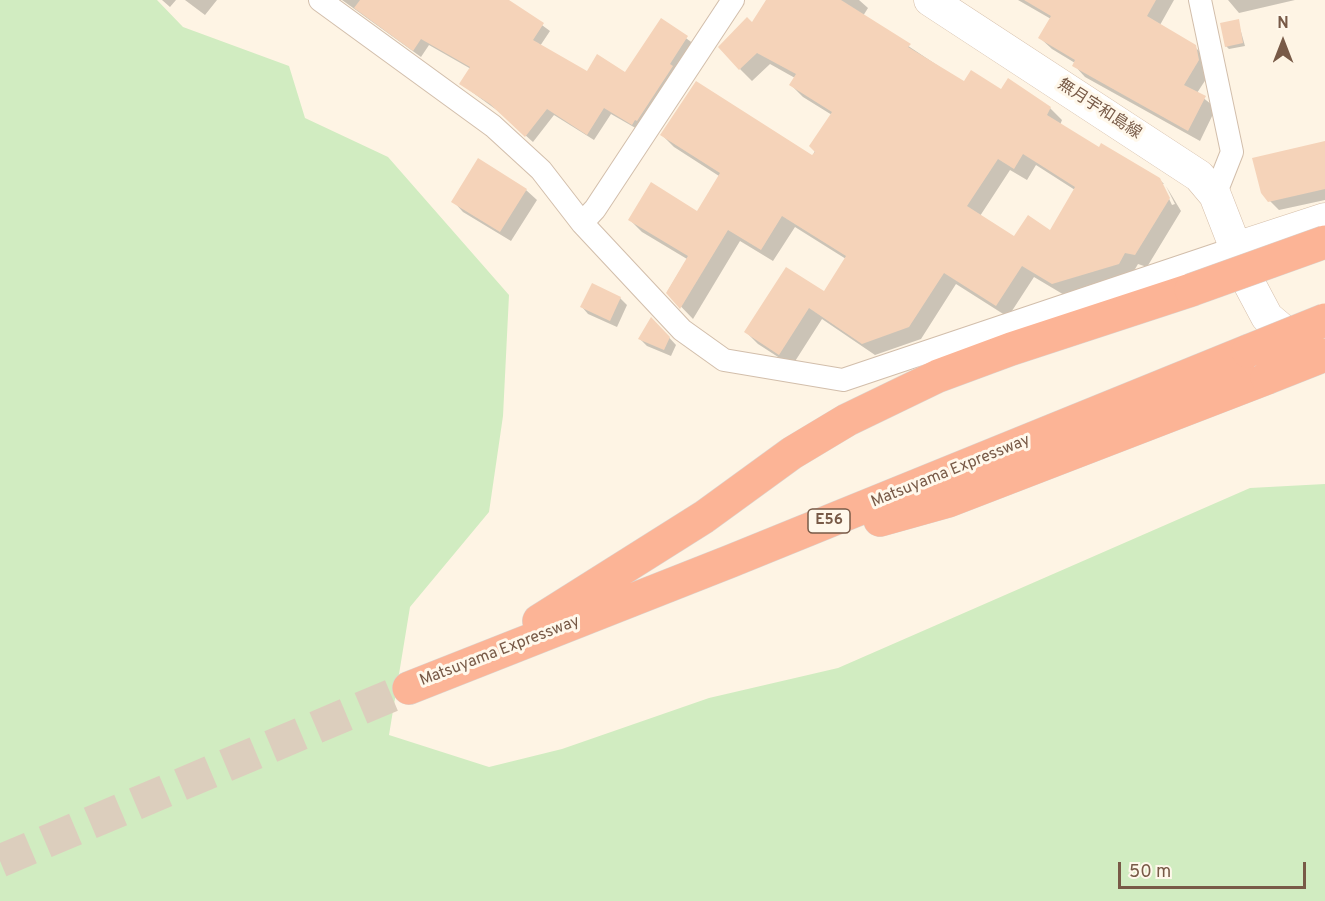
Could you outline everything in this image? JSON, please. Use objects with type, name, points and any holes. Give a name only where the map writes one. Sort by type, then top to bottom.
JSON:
[{"type":"highway","points":[[460,668],[626,568],[704,517],[792,453],[847,420],[938,376],[1325,242]]},
{"type":"highway","name":"Matsuyama Expressway","points":[[409,688],[731,561],[1325,321]]},
{"type":"highway","points":[[731,561],[948,501],[1325,355]]},
{"type":"main road","name":"無月宇和島線","points":[[930,0],[1199,176],[1215,195],[1250,285],[1267,317],[1302,348],[1325,355]]},
{"type":"main road","points":[[1236,248],[1325,219]]},
{"type":"street","points":[[320,0],[493,126],[541,170],[582,223],[682,330],[724,360],[843,380],[1236,248]]},
{"type":"street","points":[[582,223],[595,209],[733,0]]},
{"type":"street","points":[[1200,0],[1232,152],[1215,195]]},
{"type":"green space","points":[[0,0],[157,0],[183,27],[289,66],[305,118],[388,157],[509,295],[503,416],[489,512],[410,607],[389,735],[489,767],[562,749],[709,698],[838,668],[1250,488],[1325,484],[1325,901],[0,901]]},
{"type":"building","points":[[360,0],[509,0],[544,23],[533,40],[587,71],[597,54],[625,72],[661,18],[688,36],[670,64],[673,66],[637,121],[635,120],[632,125],[604,108],[587,135],[547,109],[525,137],[490,104],[459,84],[470,67],[421,39],[413,51],[354,8]]},
{"type":"building","points":[[766,0],[841,0],[911,44],[908,47],[964,81],[971,70],[1001,89],[1008,78],[1051,107],[1047,115],[1099,147],[1101,143],[1160,178],[1170,198],[1135,255],[1125,253],[1119,264],[1052,284],[1022,266],[996,306],[944,273],[909,327],[862,344],[809,308],[779,355],[744,332],[786,267],[824,291],[846,256],[782,216],[761,250],[728,230],[680,309],[666,293],[688,256],[628,220],[651,182],[697,211],[720,173],[660,135],[696,81],[812,155],[815,152],[809,146],[832,112],[789,85],[796,74],[757,53],[739,70],[718,47],[747,17],[752,22]],"holes":[[[1023,154],[1075,187],[1050,230],[1028,215],[1014,236],[967,206],[998,159],[1014,169]]]},
{"type":"building","points":[[1024,0],[1156,0],[1147,16],[1196,45],[1199,60],[1184,85],[1206,96],[1188,131],[1072,66],[1075,60],[1038,38],[1051,16]]},
{"type":"building","points":[[1239,19],[1243,43],[1225,47],[1220,23]]},
{"type":"building","points":[[1325,141],[1325,189],[1268,202],[1261,193],[1252,158]]},
{"type":"building","points":[[478,158],[527,189],[500,232],[451,202]]},
{"type":"building","points":[[592,283],[621,297],[610,321],[580,307]]},
{"type":"building","points":[[651,317],[670,337],[664,350],[638,339]]},
{"type":"tunnel","points":[[0,861],[409,688]]}]
